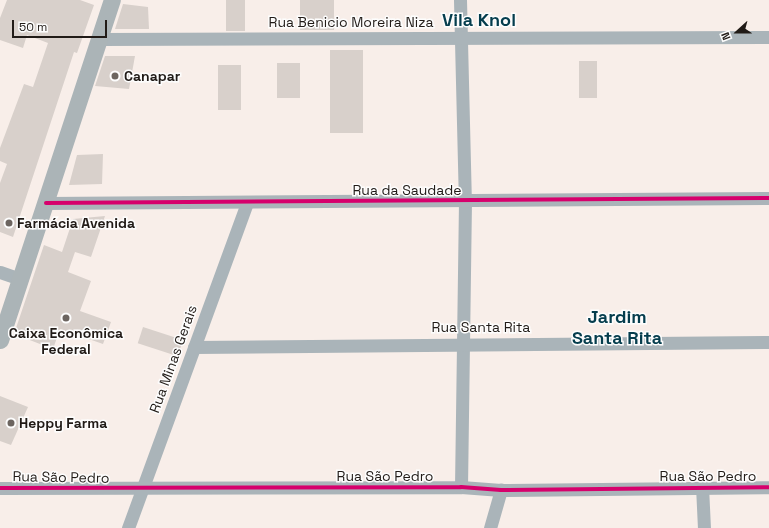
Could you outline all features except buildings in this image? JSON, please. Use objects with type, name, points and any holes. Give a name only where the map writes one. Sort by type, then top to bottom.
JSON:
[{"type":"main road","points":[[0,340],[101,39],[108,1]]},
{"type":"street","points":[[460,0],[466,201],[461,487]]},
{"type":"street","name":"Rua Benicio Moreira Niza","points":[[101,39],[769,38]]},
{"type":"street","name":"Rua da Saudade","points":[[46,203],[769,198]]},
{"type":"street","name":"Rua Minas Gerais","points":[[128,528],[248,202]]},
{"type":"street","points":[[0,272],[20,279]]},
{"type":"street","name":"Rua Santa Rita","points":[[194,347],[464,343],[769,342]]},
{"type":"street","points":[[702,486],[704,528]]},
{"type":"street","name":"Rua São Pedro","points":[[0,488],[142,489],[461,487],[501,490],[702,486],[769,487]]},
{"type":"street","points":[[490,528],[501,490]]},
{"type":"cycle path","points":[[46,203],[769,198]]},
{"type":"cycle path","points":[[0,488],[461,487],[501,490],[769,487]]},
{"type":"place","name":"Canapar","points":[[115,76]]},
{"type":"place","name":"Farmácia Avenida","points":[[9,223]]},
{"type":"place","name":"Caixa Econômica Federal","points":[[66,318]]},
{"type":"place","name":"Heppy Farma","points":[[11,423]]},
{"type":"district","name":"Vila Knol","points":[[479,20]]},
{"type":"district","name":"Jardim Santa Rita","points":[[617,328]]}]
